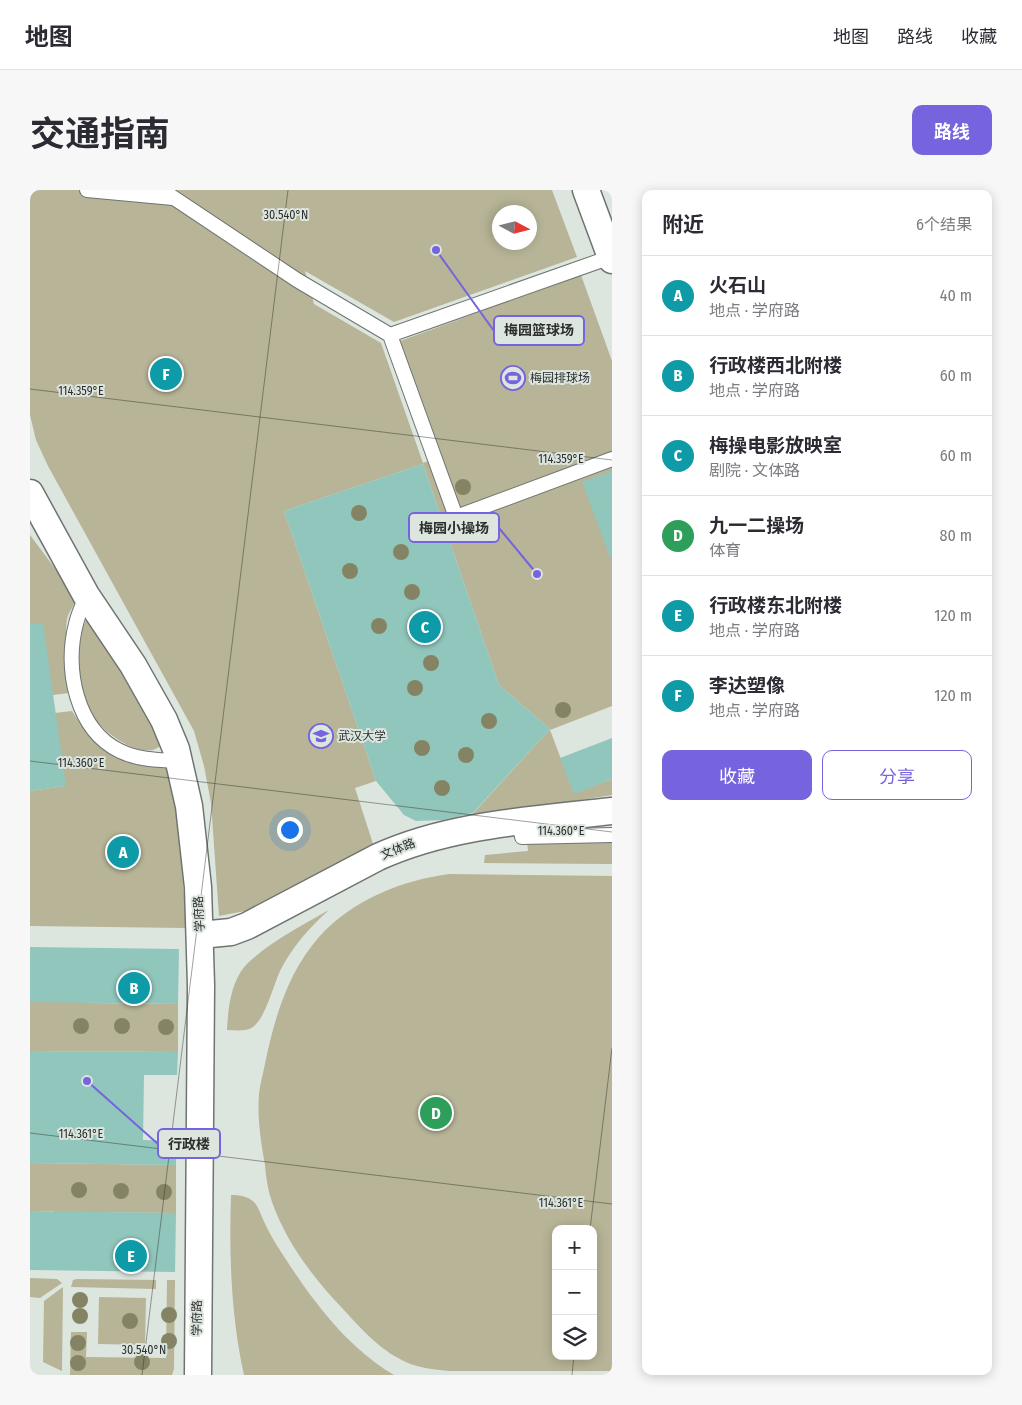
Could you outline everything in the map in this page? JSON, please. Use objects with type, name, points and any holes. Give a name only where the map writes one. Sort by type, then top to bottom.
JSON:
[{"type":"street","points":[[586,190],[612,258]]},
{"type":"street","name":"学府路","points":[[30,493],[86,596],[133,665],[164,720],[180,761],[189,806],[194,845],[200,935],[201,986],[198,1375]]},
{"type":"street","name":"文体路","points":[[200,935],[231,932],[247,926],[378,857],[416,842],[474,829],[519,822],[612,812]]},
{"type":"lane","points":[[87,190],[168,194],[296,280],[390,335],[456,517],[612,459]]},
{"type":"lane","points":[[390,335],[612,258]]},
{"type":"lane","points":[[86,596],[76,624],[72,654],[77,702],[87,720],[101,738],[121,752],[143,758],[180,761]]},
{"type":"lane","points":[[519,822],[522,837],[612,835]]},
{"type":"shaded area","points":[[30,190],[552,190],[577,257],[394,322],[305,271],[314,304],[381,343],[423,463],[442,456],[400,341],[581,275],[612,361],[612,706],[550,730],[574,793],[612,779],[612,795],[469,818],[550,729],[499,685],[423,464],[284,511],[376,781],[355,788],[374,847],[245,911],[219,916],[211,803],[204,766],[194,731],[48,466],[36,440],[30,415]]},
{"type":"shaded area","points":[[30,535],[74,594],[75,598],[66,627],[69,693],[53,695],[30,627]]},
{"type":"shaded area","points":[[87,618],[90,618],[158,733],[161,745],[153,750],[134,748],[123,743],[103,728],[91,714],[83,693],[79,666],[80,639]]},
{"type":"shaded area","points":[[72,711],[92,739],[112,756],[136,764],[170,768],[184,888],[186,928],[30,926],[30,791],[65,786],[55,713]]},
{"type":"shaded area","points":[[612,840],[612,864],[484,863],[485,855],[528,851],[527,841]]},
{"type":"shaded area","points":[[450,874],[612,876],[612,1371],[450,1371],[417,1366],[395,1357],[367,1335],[311,1273],[293,1246],[278,1217],[267,1184],[261,1139],[259,1094],[273,1030],[284,997],[299,965],[308,951],[332,924],[362,902],[414,881]]},
{"type":"shaded area","points":[[329,910],[308,931],[290,954],[280,971],[258,1022],[247,1030],[227,1030],[232,993],[244,967],[278,940]]},
{"type":"shaded area","points":[[57,948],[90,1003],[178,1004],[178,1052],[30,1051],[30,1002],[57,1002]]},
{"type":"shaded area","points":[[30,1163],[176,1165],[176,1213],[87,1212],[53,1270],[54,1211],[30,1211]]},
{"type":"shaded area","points":[[231,1195],[244,1196],[255,1203],[276,1244],[300,1281],[328,1317],[358,1349],[394,1375],[244,1375],[236,1330],[232,1285]]},
{"type":"shaded area","points":[[30,1278],[57,1279],[62,1283],[40,1298],[30,1297]]},
{"type":"shaded area","points":[[73,1280],[156,1280],[156,1289],[71,1287]]},
{"type":"shaded area","points":[[167,1280],[175,1280],[174,1369],[172,1375],[70,1375],[71,1332],[87,1332],[86,1357],[166,1358]]},
{"type":"shaded area","points":[[63,1287],[62,1371],[43,1362],[44,1301]]},
{"type":"shaded area","points":[[99,1297],[146,1298],[145,1345],[98,1344]]},
{"type":"building","points":[[423,464],[499,685],[550,729],[473,813],[443,820],[416,821],[404,815],[376,781],[284,511]]},
{"type":"building","points":[[612,471],[612,556],[610,557],[582,482]]},
{"type":"building","points":[[43,623],[66,786],[30,791],[30,624]]},
{"type":"building","points":[[612,738],[612,779],[574,794],[560,758]]},
{"type":"building","points":[[30,947],[179,949],[178,1004],[30,1002]]},
{"type":"building","points":[[30,1051],[178,1052],[177,1075],[144,1075],[143,1140],[176,1141],[176,1165],[30,1163]]},
{"type":"building","points":[[30,1211],[176,1213],[175,1272],[30,1270]]},
{"type":"place","name":"梅园篮球场","points":[[436,250]]},
{"type":"place","name":"李达塑像","points":[[166,374]]},
{"type":"place","name":"梅园排球场","points":[[513,378]]},
{"type":"place","name":"梅园小操场","points":[[537,574]]},
{"type":"place","name":"梅操电影放映室","points":[[425,627]]},
{"type":"place","name":"武汉大学","points":[[321,736]]},
{"type":"place","name":"火石山","points":[[123,852]]},
{"type":"place","name":"行政楼西北附楼","points":[[134,988]]},
{"type":"place","name":"行政楼","points":[[87,1081]]},
{"type":"place","name":"九一二操场","points":[[436,1113]]},
{"type":"place","name":"行政楼东北附楼","points":[[131,1256]]}]
